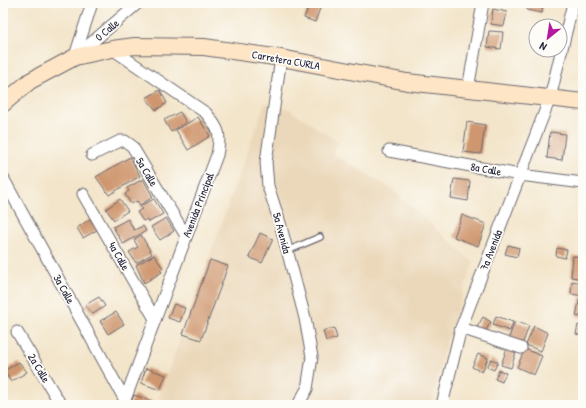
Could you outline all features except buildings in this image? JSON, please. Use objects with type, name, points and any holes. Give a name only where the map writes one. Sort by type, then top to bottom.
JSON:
[{"type":"main road","name":"Carretera CURLA","points":[[3,104],[30,81],[75,57],[135,46],[204,47],[281,58],[407,82],[583,102]]},
{"type":"street","points":[[75,57],[92,3]]},
{"type":"street","name":"0 Calle","points":[[75,57],[138,3]]},
{"type":"street","points":[[468,88],[483,3]]},
{"type":"street","name":"7a Avenida","points":[[442,405],[461,328],[550,98],[573,3]]},
{"type":"street","name":"Avenida Principal","points":[[112,49],[206,113],[216,125],[220,139],[217,155],[124,402]]},
{"type":"street","name":"5a Avenida","points":[[281,58],[266,162],[268,186],[280,223],[286,251],[305,318],[312,356],[307,389],[298,405]]},
{"type":"street","name":"5a Calle","points":[[92,155],[120,141],[132,146],[186,236]]},
{"type":"street","name":"8a Calle","points":[[389,151],[520,175],[583,183]]},
{"type":"street","name":"3a Calle","points":[[3,178],[124,402]]},
{"type":"street","name":"4a Calle","points":[[83,194],[155,319]]},
{"type":"street","points":[[461,328],[521,348]]},
{"type":"street","name":"2a Calle","points":[[16,332],[61,405]]},
{"type":"lane","points":[[286,251],[320,237]]},
{"type":"shaded area","points":[[265,103],[289,109],[338,142],[333,154],[390,188],[473,262],[443,353],[431,405],[156,405]]}]
